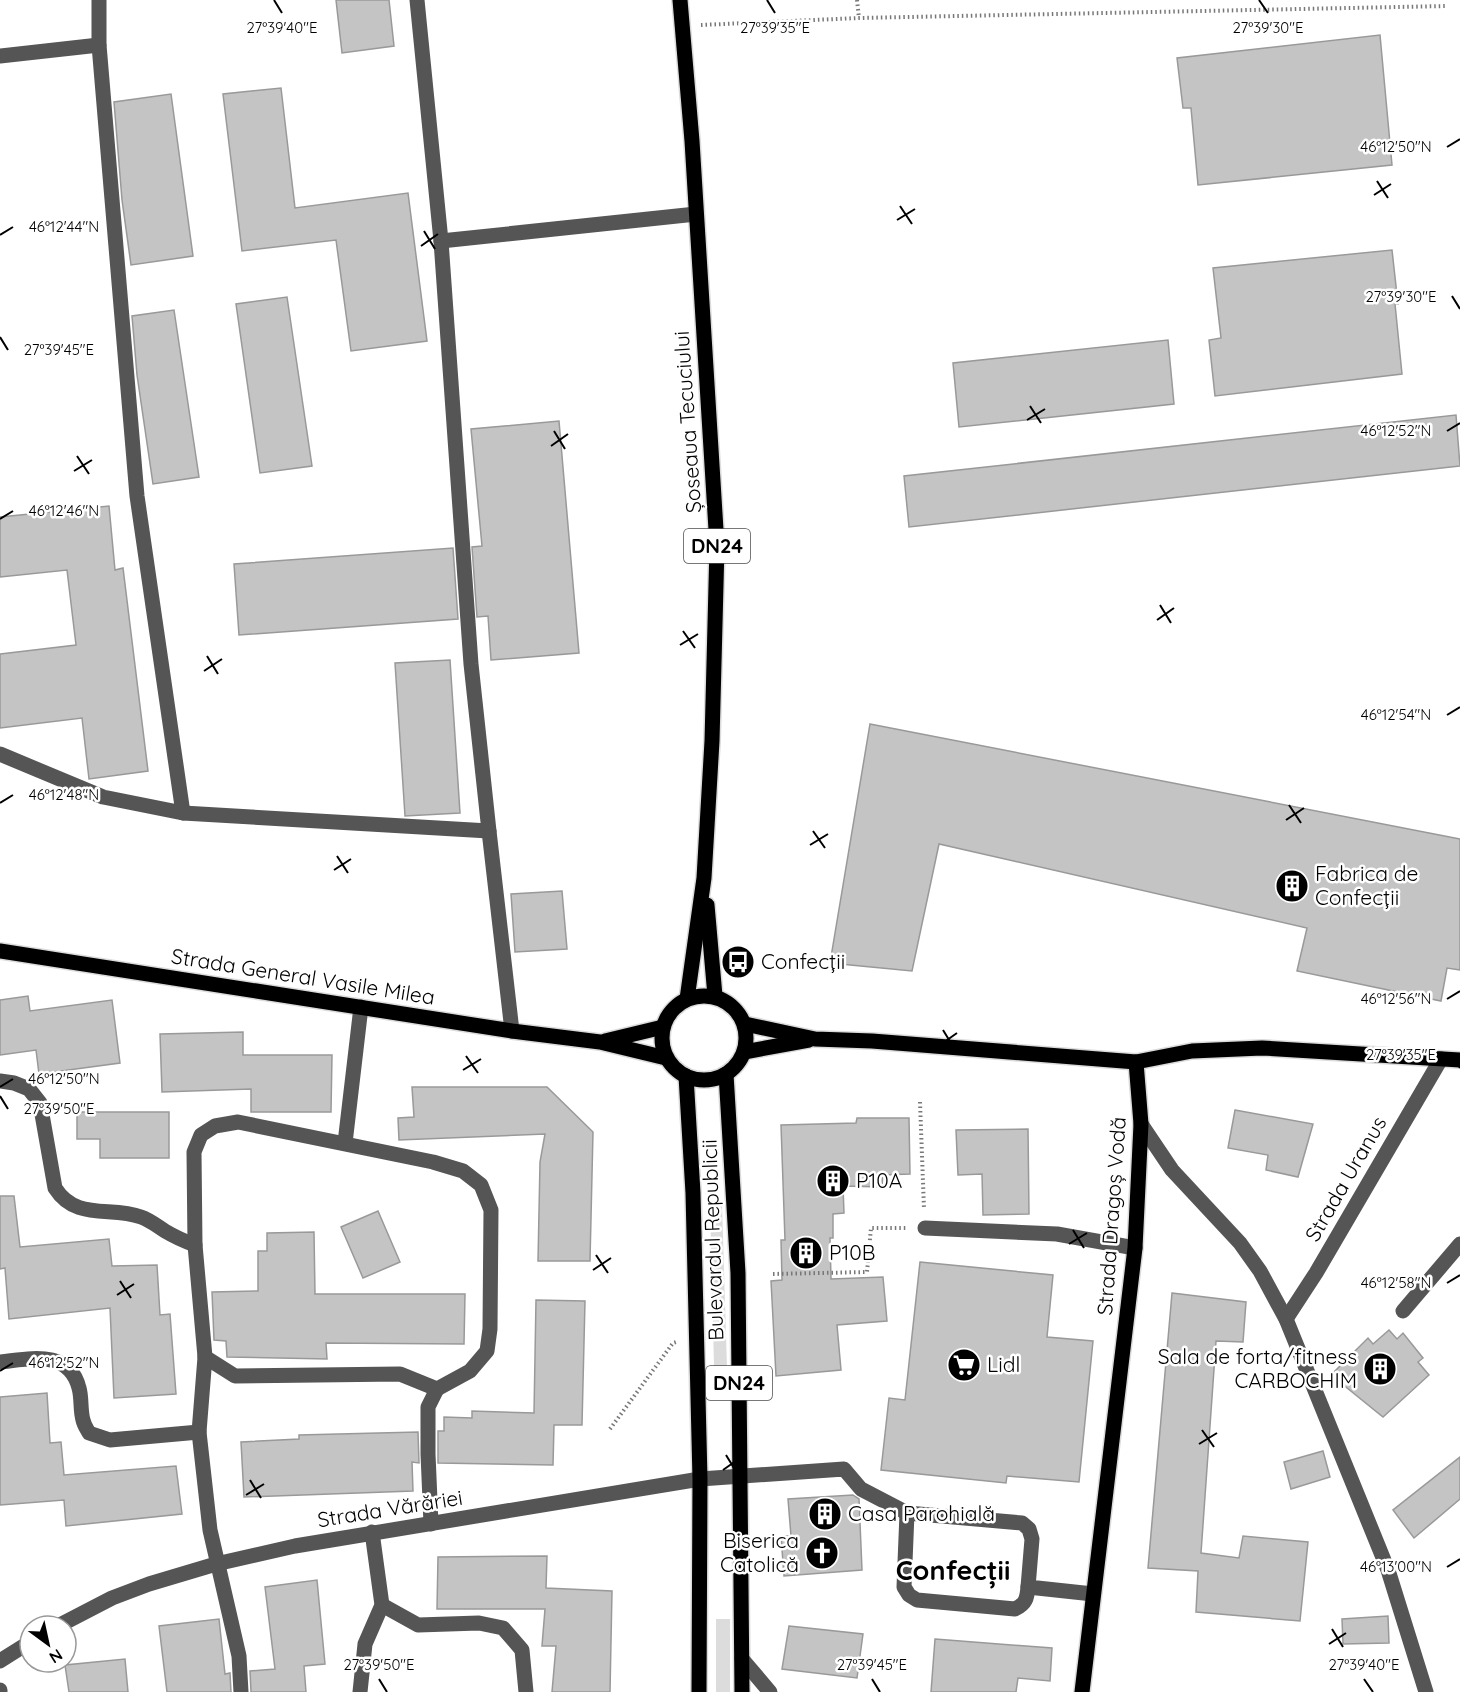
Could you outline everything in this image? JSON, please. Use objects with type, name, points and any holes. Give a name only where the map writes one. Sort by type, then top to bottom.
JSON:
[{"type":"main road","name":"Șoseaua Tecuciului","points":[[680,0],[717,546],[712,741],[704,878],[687,999]]},
{"type":"main road","name":"Șoseaua Tecuciului","points":[[704,878],[715,996]]},
{"type":"main road","name":"Strada General Vasile Milea","points":[[0,951],[512,1031],[600,1042],[666,1058]]},
{"type":"main road","points":[[701,995],[715,996],[728,1002],[738,1012],[745,1024],[747,1038],[744,1052],[737,1065],[726,1074],[714,1079],[700,1080],[686,1076],[666,1058],[662,1045],[663,1027],[675,1006],[701,995]]},
{"type":"main road","points":[[745,1024],[815,1039],[872,1041],[1136,1062],[1192,1051],[1262,1048],[1460,1060]]},
{"type":"main road","name":"Strada General Vasile Milea","points":[[600,1042],[663,1027]]},
{"type":"main road","points":[[744,1052],[815,1039]]},
{"type":"main road","name":"Strada Dragoș Vodă","points":[[1082,1692],[1135,1248],[1141,1124],[1136,1062]]},
{"type":"main road","name":"Bulevardul Republicii","points":[[726,1074],[738,1273],[742,1692]]},
{"type":"main road","name":"Bulevardul Republicii","points":[[686,1076],[693,1193],[700,1479],[699,1692]]},
{"type":"street","points":[[99,0],[99,45],[137,496],[183,813]]},
{"type":"street","points":[[417,0],[441,241],[471,664],[512,1031]]},
{"type":"street","points":[[0,56],[99,45]]},
{"type":"street","points":[[441,241],[696,214]]},
{"type":"street","points":[[0,754],[104,797],[183,813],[489,831]]},
{"type":"street","points":[[345,1143],[361,1007]]},
{"type":"street","name":"Strada Uranus","points":[[1286,1319],[1441,1059]]},
{"type":"street","points":[[0,1081],[29,1089],[40,1104],[55,1188],[62,1198],[76,1207],[138,1216],[179,1239],[195,1245]]},
{"type":"street","points":[[241,1692],[239,1656],[210,1530],[199,1432],[205,1357],[195,1245],[194,1152],[201,1135],[215,1126],[238,1122],[433,1162],[463,1171],[481,1185],[491,1210],[490,1329],[487,1351],[470,1371],[437,1389],[428,1407],[431,1524]]},
{"type":"street","points":[[1141,1124],[1172,1170],[1240,1243],[1260,1271],[1286,1319],[1388,1570],[1426,1692]]},
{"type":"street","points":[[925,1227],[1057,1234],[1135,1248]]},
{"type":"street","points":[[1403,1311],[1460,1244]]},
{"type":"street","points":[[205,1357],[235,1376],[400,1374],[437,1389]]},
{"type":"street","points":[[0,1362],[42,1358],[59,1362],[73,1372],[79,1388],[82,1419],[89,1433],[110,1440],[199,1432]]},
{"type":"street","name":"Strada Vărăriei","points":[[78,1615],[112,1598],[216,1563],[372,1532],[700,1479],[844,1469],[861,1489],[907,1513]]},
{"type":"street","points":[[907,1513],[1022,1523],[1029,1529],[1032,1539],[1028,1587],[1026,1600],[1022,1606],[1015,1609],[917,1600],[909,1595],[904,1587],[907,1513]]},
{"type":"street","points":[[360,1692],[365,1644],[382,1605],[372,1532]]},
{"type":"street","points":[[1028,1587],[1093,1594]]},
{"type":"street","points":[[382,1605],[418,1625],[478,1623],[503,1628],[522,1650],[526,1692]]},
{"type":"street","points":[[0,1661],[18,1650]]},
{"type":"street","points":[[742,1659],[770,1692]]},
{"type":"path","points":[[857,0],[859,18]]},
{"type":"path","points":[[683,26],[859,18],[1447,6]]},
{"type":"path","points":[[773,1274],[867,1272],[871,1228],[925,1227],[920,1102]]},
{"type":"path","points":[[610,1429],[673,1344],[697,1337]]},
{"type":"shaded area","points":[[710,1205],[722,1205],[727,1367],[714,1367]]},
{"type":"shaded area","points":[[716,1619],[730,1619],[730,1692],[716,1692]]},
{"type":"building","points":[[336,0],[389,0],[394,46],[342,53]]},
{"type":"building","points":[[1380,35],[1392,165],[1198,185],[1191,108],[1183,108],[1177,58]]},
{"type":"building","points":[[281,88],[295,208],[408,193],[427,341],[351,351],[336,240],[242,251],[223,94]]},
{"type":"building","points":[[171,94],[193,256],[131,265],[122,200],[114,102]]},
{"type":"building","points":[[1392,250],[1402,374],[1215,396],[1209,340],[1221,338],[1213,268]]},
{"type":"building","points":[[287,297],[312,466],[260,473],[236,304]]},
{"type":"building","points":[[174,310],[199,477],[153,484],[137,375],[132,316]]},
{"type":"building","points":[[1168,340],[1174,404],[959,427],[953,363]]},
{"type":"building","points":[[1456,415],[1460,466],[909,527],[904,476]]},
{"type":"building","points":[[559,421],[579,653],[491,660],[488,616],[477,617],[472,547],[482,546],[471,429]]},
{"type":"building","points":[[109,506],[115,570],[123,568],[148,771],[89,779],[82,718],[0,728],[0,654],[76,645],[67,570],[0,577],[0,517]]},
{"type":"building","points":[[453,548],[458,619],[239,635],[234,564]]},
{"type":"building","points":[[450,660],[460,813],[405,816],[395,663]]},
{"type":"building","name":"Fabrica de Confecții","points":[[870,724],[1460,839],[1460,970],[1447,968],[1441,1001],[1297,971],[1307,928],[939,844],[912,971],[830,963]]},
{"type":"building","points":[[562,891],[567,949],[515,952],[511,894]]},
{"type":"building","points":[[28,996],[30,1011],[112,1000],[120,1063],[39,1074],[36,1050],[0,1055],[0,1000]]},
{"type":"building","points":[[243,1032],[243,1055],[332,1055],[331,1112],[251,1112],[251,1089],[162,1092],[160,1034]]},
{"type":"building","points":[[412,1087],[547,1087],[593,1132],[590,1261],[538,1261],[540,1162],[545,1134],[399,1140],[398,1118],[414,1117]]},
{"type":"building","points":[[1235,1110],[1313,1124],[1298,1177],[1266,1170],[1268,1155],[1228,1148]]},
{"type":"building","points":[[77,1112],[169,1112],[169,1158],[100,1158],[100,1139],[77,1139]]},
{"type":"building","points":[[857,1118],[909,1118],[910,1174],[883,1175],[882,1187],[843,1186],[844,1213],[833,1214],[833,1238],[830,1238],[831,1279],[883,1277],[887,1321],[837,1325],[841,1370],[776,1376],[771,1281],[782,1280],[781,1240],[785,1240],[781,1125],[856,1123]]},
{"type":"building","points":[[1028,1129],[1029,1214],[983,1215],[982,1174],[958,1175],[956,1130]]},
{"type":"building","points":[[0,1196],[14,1196],[20,1247],[109,1239],[112,1266],[157,1265],[160,1315],[170,1314],[176,1394],[114,1398],[110,1308],[9,1319],[5,1268],[0,1269]]},
{"type":"building","points":[[378,1211],[400,1262],[363,1278],[341,1227]]},
{"type":"building","points":[[314,1232],[315,1294],[465,1294],[464,1344],[326,1343],[327,1359],[227,1357],[226,1341],[214,1340],[212,1292],[258,1291],[258,1251],[267,1251],[267,1233]]},
{"type":"building","name":"Lidl","points":[[920,1262],[1053,1275],[1047,1337],[1093,1341],[1079,1482],[1007,1476],[1006,1483],[881,1470],[889,1398],[905,1400]]},
{"type":"building","points":[[1172,1293],[1246,1302],[1243,1342],[1216,1341],[1201,1553],[1239,1558],[1243,1536],[1308,1542],[1300,1621],[1196,1612],[1198,1571],[1148,1568]]},
{"type":"building","points":[[536,1300],[585,1301],[582,1425],[554,1425],[553,1465],[438,1463],[438,1431],[444,1431],[444,1417],[472,1418],[472,1411],[534,1413]]},
{"type":"building","name":"Sala de forta/fitness CARBOCHIM","points":[[1389,1330],[1397,1339],[1403,1333],[1423,1358],[1418,1362],[1429,1375],[1383,1417],[1331,1375],[1368,1338],[1373,1344]]},
{"type":"building","points":[[47,1393],[50,1443],[61,1442],[64,1475],[176,1466],[182,1514],[66,1526],[64,1500],[0,1505],[0,1397]]},
{"type":"building","points":[[418,1432],[419,1463],[412,1462],[413,1491],[244,1497],[241,1442],[299,1439],[299,1435]]},
{"type":"building","points":[[1323,1451],[1330,1477],[1291,1489],[1284,1462]]},
{"type":"building","points":[[1460,1457],[1460,1499],[1414,1538],[1393,1510]]},
{"type":"building","points":[[853,1495],[859,1499],[862,1570],[784,1576],[781,1536],[791,1536],[788,1499]]},
{"type":"building","points":[[547,1556],[546,1588],[612,1591],[610,1692],[552,1692],[556,1646],[542,1646],[545,1609],[437,1609],[438,1557]]},
{"type":"building","points":[[317,1580],[325,1664],[304,1666],[306,1692],[251,1692],[250,1671],[275,1669],[265,1587]]},
{"type":"building","points":[[1388,1616],[1389,1643],[1343,1644],[1342,1619]]},
{"type":"building","points":[[219,1619],[225,1674],[230,1673],[231,1692],[167,1692],[159,1626]]},
{"type":"building","points":[[789,1626],[863,1634],[857,1678],[782,1669]]},
{"type":"building","points":[[935,1639],[1052,1648],[1050,1681],[1018,1678],[1016,1692],[931,1692]]},
{"type":"building","points":[[125,1659],[128,1692],[69,1692],[66,1674],[78,1674],[78,1664]]},
{"type":"place","name":"Fabrica de Confecții","points":[[1292,886]]},
{"type":"place","name":"Confecții","points":[[738,962]]},
{"type":"place","name":"P10A","points":[[833,1181]]},
{"type":"place","name":"P10B","points":[[806,1253]]},
{"type":"place","name":"Lidl","points":[[964,1365]]},
{"type":"place","name":"Sala de forta/fitness CARBOCHIM","points":[[1380,1369]]},
{"type":"place","name":"Casa Parohială","points":[[825,1514]]},
{"type":"place","name":"Biserica Catolică","points":[[822,1553]]},
{"type":"district","name":"Confecții","points":[[953,1571]]}]
